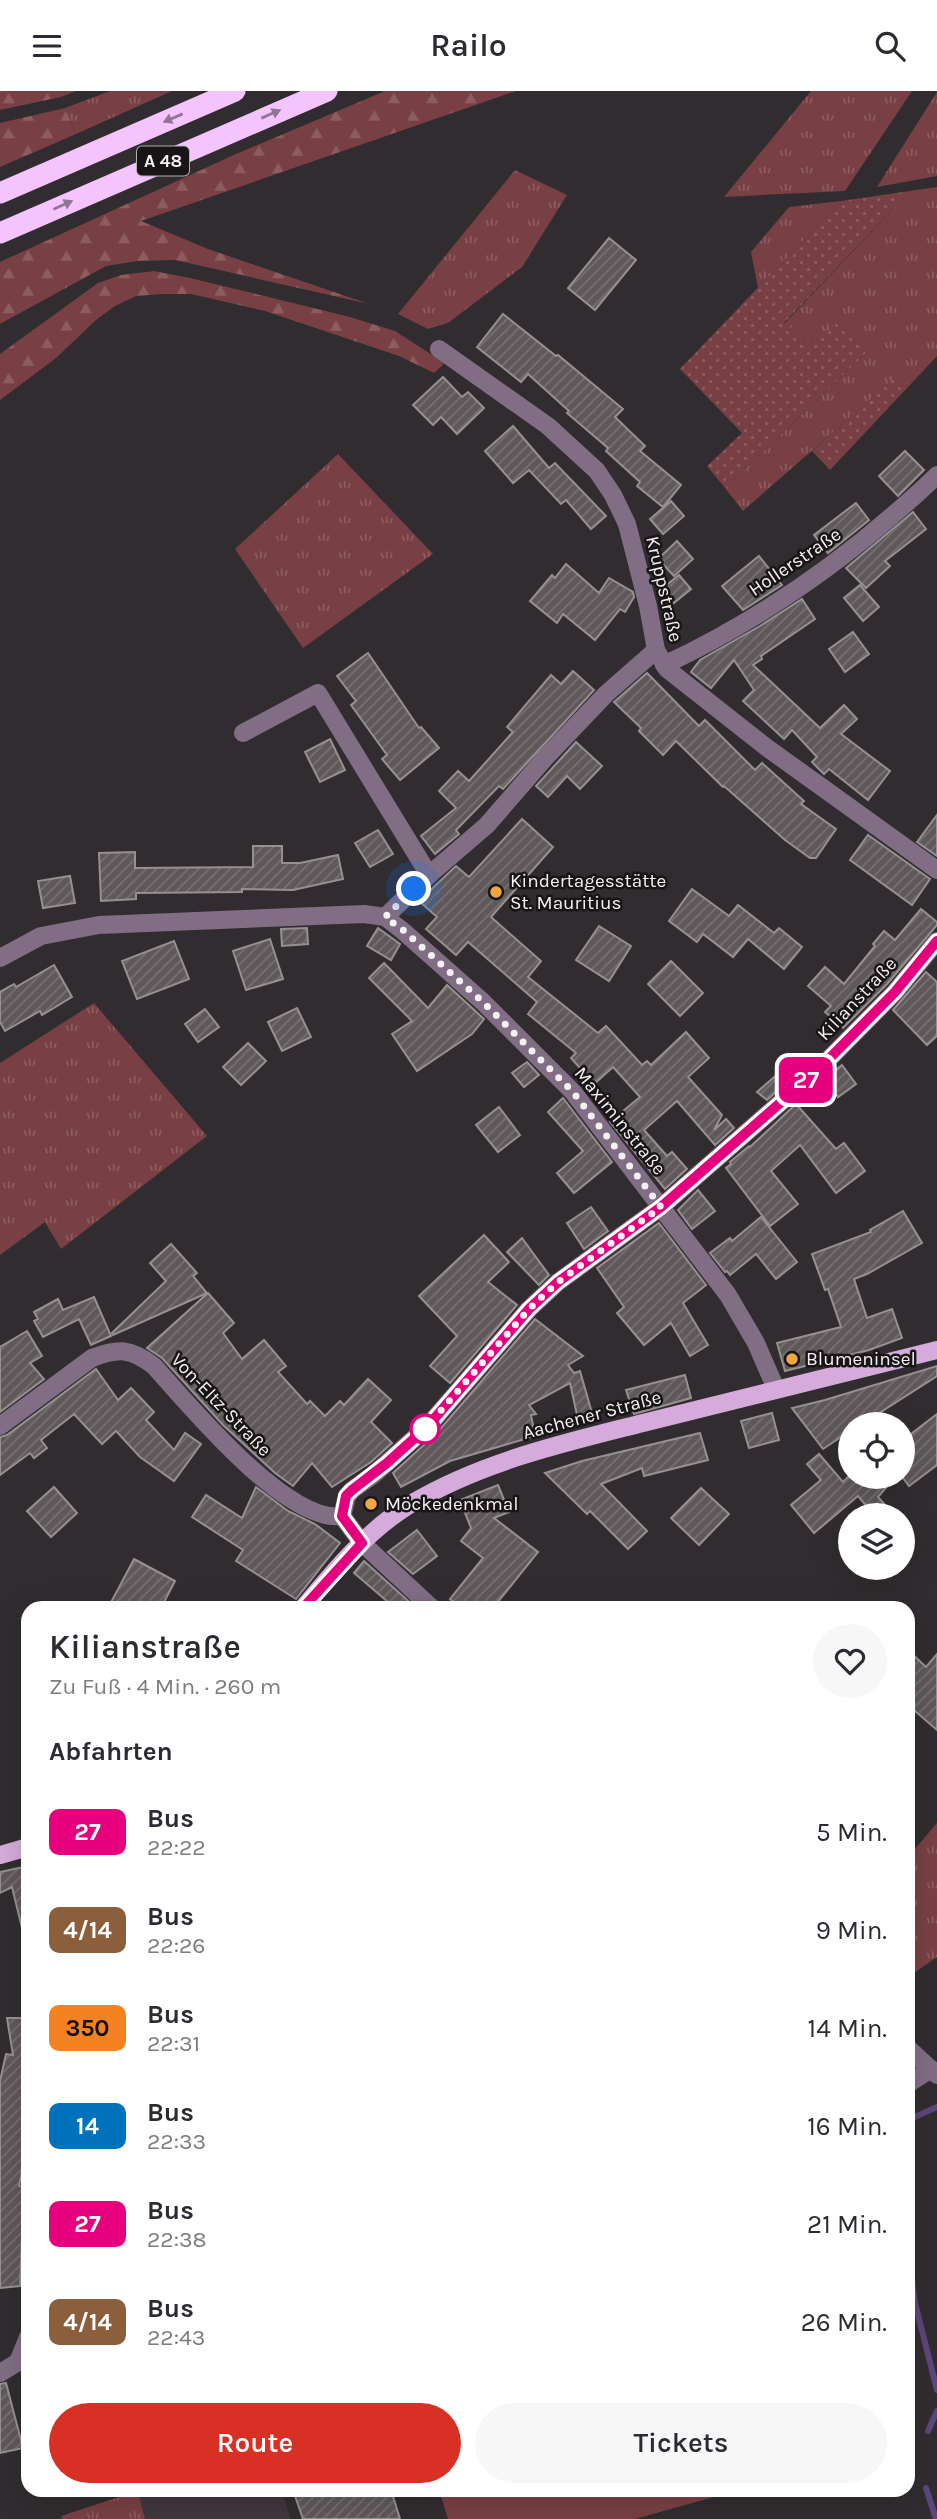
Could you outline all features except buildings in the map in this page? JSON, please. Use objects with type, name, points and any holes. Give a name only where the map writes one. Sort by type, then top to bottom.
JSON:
[{"type":"highway","name":"A 48","points":[[0,193],[235,91]]},
{"type":"highway","name":"A 48","points":[[0,233],[327,91]]},
{"type":"main road","name":"Aachener Straße","points":[[309,1601],[362,1543],[407,1506],[468,1475],[496,1464],[776,1389],[937,1350]]},
{"type":"main road","points":[[0,1855],[21,1849]]},
{"type":"street","name":"Kruppstraße","points":[[439,349],[548,426],[597,471],[613,495],[627,524],[660,657],[766,747],[937,870]]},
{"type":"street","name":"Hollerstraße","points":[[429,875],[487,825],[545,758],[606,694],[660,657],[734,628],[805,584],[875,530],[937,475]]},
{"type":"street","points":[[0,958],[41,936],[99,925],[364,914],[385,917],[429,875],[318,693],[243,733]]},
{"type":"street","name":"Maximinstraße","points":[[385,917],[483,1002],[573,1092],[728,1295],[744,1321],[776,1389]]},
{"type":"street","name":"Kilianstraße","points":[[342,1516],[346,1496],[427,1427],[529,1309],[558,1282],[661,1207],[819,1069],[895,992],[937,941]]},
{"type":"street","name":"Von-Eltz-Straße","points":[[0,1426],[92,1358],[108,1352],[124,1351],[140,1355],[154,1366],[227,1447],[267,1481],[317,1513],[330,1518],[342,1516]]},
{"type":"street","points":[[342,1516],[362,1543],[424,1601]]},
{"type":"street","points":[[915,2054],[934,2072],[915,2081]]},
{"type":"street","points":[[0,2373],[21,2365]]},
{"type":"shaded area","points":[[140,2497],[283,2497],[291,2519],[145,2519]]},
{"type":"green space","points":[[0,91],[76,91],[61,97],[0,110]]},
{"type":"green space","points":[[110,91],[172,91],[76,134],[65,108]]},
{"type":"green space","points":[[385,91],[516,91],[141,221],[208,249],[369,304],[175,260],[137,261],[106,266],[0,324],[0,262],[236,154]]},
{"type":"green space","points":[[811,91],[912,91],[845,191],[724,197]]},
{"type":"green space","points":[[937,92],[937,176],[877,187]]},
{"type":"green space","points":[[65,108],[76,134],[0,167],[0,123]]},
{"type":"green space","points":[[515,170],[567,195],[522,267],[448,323],[428,329],[398,314]]},
{"type":"green space","points":[[937,187],[937,356],[908,387],[896,377],[743,511],[725,488],[869,350],[814,344],[784,324],[910,191]]},
{"type":"green space","points":[[910,191],[784,323],[814,344],[839,320],[869,350],[725,488],[707,466],[742,433],[680,369],[841,201]]},
{"type":"green space","points":[[841,201],[758,288],[751,252],[789,207]]},
{"type":"green space","points":[[154,271],[350,317],[395,331],[443,362],[443,365],[434,373],[399,356],[265,311],[191,294],[136,296],[115,306],[96,320],[56,358],[0,400],[0,354],[98,283],[121,275]]},
{"type":"green space","points":[[896,376],[908,387],[830,470],[812,451]]},
{"type":"green space","points":[[338,454],[433,554],[303,648],[235,549]]},
{"type":"green space","points":[[94,1003],[207,1136],[61,1249],[45,1222],[0,1255],[0,1063]]},
{"type":"green space","points":[[937,1823],[937,1957],[915,1972],[915,1849]]},
{"type":"green space","points":[[120,2497],[140,2497],[145,2519],[62,2519],[61,2516]]},
{"type":"green space","points":[[441,2497],[714,2497],[635,2519],[448,2519]]},
{"type":"waterway","points":[[915,2117],[937,2107]]},
{"type":"waterway","points":[[915,2303],[937,2390]]},
{"type":"waterway","points":[[928,2431],[937,2411]]},
{"type":"waterway","points":[[926,2488],[936,2519]]},
{"type":"bus line","name":"27","points":[[309,1601],[362,1543],[346,1525],[342,1516],[346,1496],[427,1427],[529,1309],[558,1282],[661,1207],[819,1069],[895,992],[937,941]]},
{"type":"place","name":"Kindertagesstätte St. Mauritius","points":[[496,892]]},
{"type":"place","name":"Blumeninsel","points":[[792,1359]]},
{"type":"place","name":"Möckedenkmal","points":[[371,1504]]},
{"type":"route","points":[[414,889],[385,917],[483,1002],[573,1092],[661,1207],[558,1282],[529,1309],[425,1429]]}]
